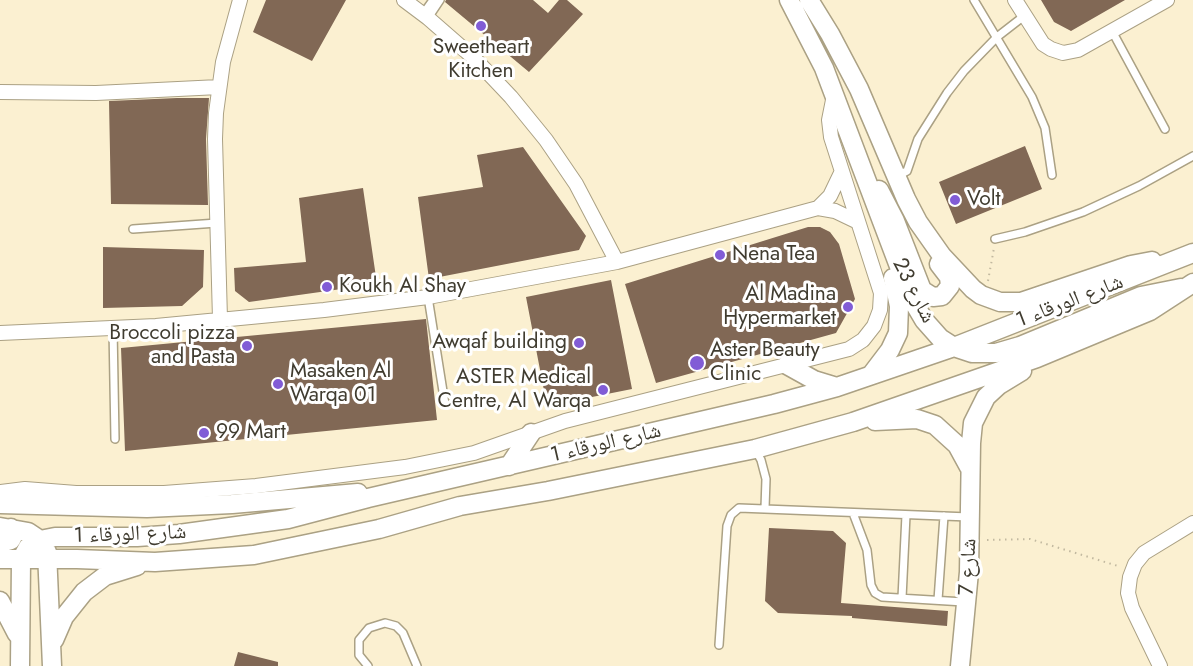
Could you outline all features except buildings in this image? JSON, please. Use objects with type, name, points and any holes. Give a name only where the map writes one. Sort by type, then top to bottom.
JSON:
[{"type":"street","points":[[220,320],[215,139],[219,87],[229,37],[240,0]]},
{"type":"street","points":[[404,0],[425,16],[496,82],[546,140],[576,184],[616,262]]},
{"type":"street","name":"شارع 23","points":[[789,0],[812,43],[834,94],[887,238],[917,310],[932,330],[954,347],[972,353],[1002,351],[1141,296],[1190,285]]},
{"type":"street","name":"شارع 23","points":[[809,0],[845,61],[918,222],[942,256],[965,282],[981,295],[1000,302],[1021,302],[1131,265],[1188,255]]},
{"type":"street","points":[[1015,0],[1043,44],[1057,52],[1078,50],[1167,0]]},
{"type":"street","points":[[0,92],[96,93],[219,87]]},
{"type":"street","points":[[0,492],[25,489],[76,493],[146,494],[256,486],[355,474],[454,457],[493,447],[565,421],[849,349],[864,340],[874,326],[880,310],[881,293],[829,129],[834,94]]},
{"type":"street","points":[[852,141],[885,201],[922,290],[933,297],[942,296],[950,286],[949,277],[922,242],[912,222],[906,199]]},
{"type":"street","points":[[818,208],[834,190],[842,171]]},
{"type":"street","points":[[0,333],[220,320],[428,297],[616,262],[818,208],[835,211],[858,222]]},
{"type":"street","points":[[870,375],[890,350],[899,324],[899,306],[890,269],[887,238]]},
{"type":"street","name":"شارع الورقاء 1","points":[[4,533],[28,532],[40,540],[55,537],[138,537],[207,531],[288,519],[646,435],[837,387],[954,347],[1188,255]]},
{"type":"street","name":"شارع الورقاء 1","points":[[0,560],[49,558],[155,562],[254,555],[379,529],[460,506],[549,491],[755,449],[853,422],[1037,358],[1150,311],[1190,285]]},
{"type":"street","name":"شارع 7","points":[[960,666],[967,602],[970,540],[971,433],[980,405],[992,391],[1037,358]]},
{"type":"street","points":[[787,365],[814,380],[837,387]]},
{"type":"street","name":"شارع 7","points":[[853,422],[907,418],[926,421],[951,437],[970,468]]},
{"type":"street","points":[[509,466],[531,433]]},
{"type":"street","points":[[0,504],[109,508],[184,507],[411,489]]},
{"type":"street","points":[[1160,666],[1130,600],[1128,585],[1132,571],[1144,553],[1193,523]]},
{"type":"street","points":[[20,666],[21,560],[28,548],[40,540],[49,558],[52,666]]},
{"type":"street","points":[[1142,627],[1137,603],[1138,582],[1146,562],[1163,541]]},
{"type":"street","points":[[52,644],[69,610],[93,584],[120,570],[155,562]]},
{"type":"street","points":[[0,601],[20,639]]},
{"type":"lane","points":[[425,16],[433,0]]},
{"type":"lane","points":[[425,16],[440,0]]},
{"type":"lane","points":[[974,0],[1040,114],[1049,146],[1052,175]]},
{"type":"lane","points":[[897,176],[907,171],[915,144],[947,93],[964,71],[997,37],[1024,16]]},
{"type":"lane","points":[[1112,31],[1165,129]]},
{"type":"lane","points":[[995,240],[1083,212],[1139,186],[1193,156]]},
{"type":"lane","points":[[133,229],[217,224]]},
{"type":"lane","points":[[428,297],[445,404]]},
{"type":"lane","points":[[113,328],[115,439]]},
{"type":"lane","points":[[755,449],[766,479],[765,508]]},
{"type":"lane","points":[[719,645],[728,520],[739,508],[971,517]]},
{"type":"lane","points":[[853,513],[867,550],[872,589],[882,597],[967,602]]},
{"type":"lane","points":[[902,598],[906,515]]},
{"type":"lane","points":[[938,600],[944,516]]},
{"type":"lane","points":[[368,666],[359,655],[359,640],[369,628],[385,623],[396,626],[403,633],[417,666]]},
{"type":"path","points":[[981,295],[989,277],[995,240]]},
{"type":"path","points":[[970,540],[1030,539],[1132,571]]},
{"type":"place","name":"Sweetheart Kitchen","points":[[481,26]]},
{"type":"place","name":"Volt","points":[[955,200]]},
{"type":"place","name":"Nena Tea","points":[[720,255]]},
{"type":"place","name":"Koukh Al Shay","points":[[327,287]]},
{"type":"place","name":"Al Madina Hypermarket","points":[[848,307]]},
{"type":"place","name":"Awqaf building","points":[[579,343]]},
{"type":"place","name":"Broccoli pizza and Pasta","points":[[247,346]]},
{"type":"place","name":"Aster Beauty Clinic","points":[[697,363]]},
{"type":"place","name":"Masaken Al Warqa 01","points":[[278,384]]},
{"type":"place","name":"ASTER Medical Centre, Al Warqa","points":[[603,390]]},
{"type":"place","name":"99 Mart","points":[[204,433]]}]
